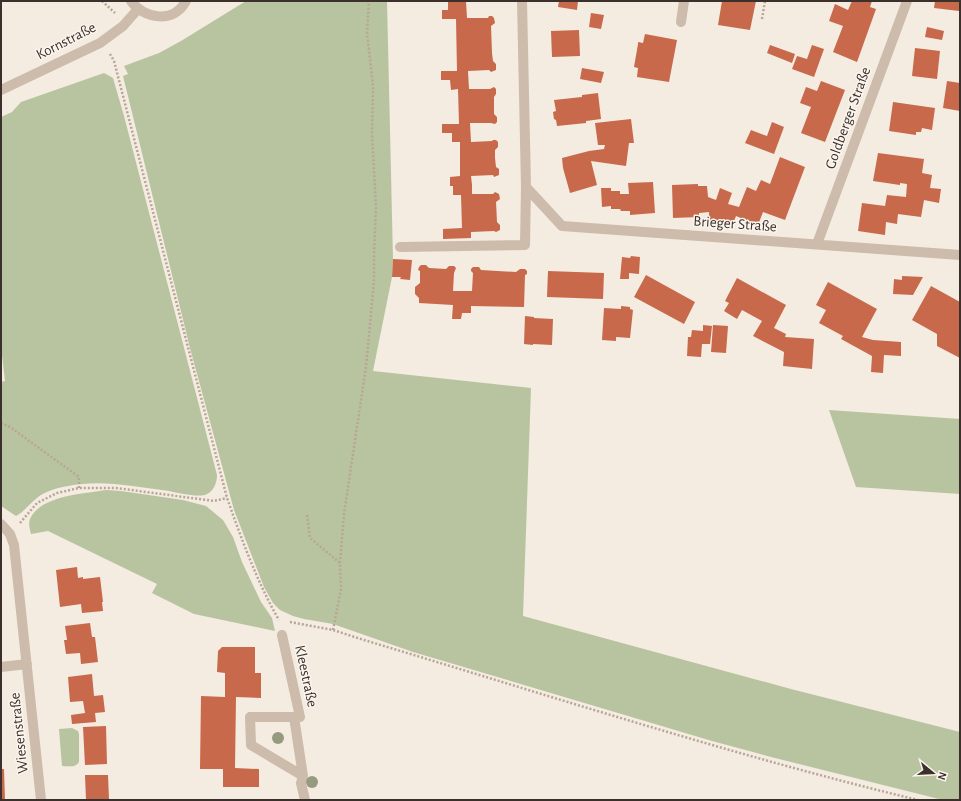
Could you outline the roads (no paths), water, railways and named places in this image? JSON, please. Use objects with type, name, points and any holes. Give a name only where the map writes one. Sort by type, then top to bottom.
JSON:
[{"type":"street","points":[[134,5],[147,15],[157,17],[167,16],[177,11],[186,1]]},
{"type":"street","points":[[400,247],[525,245],[526,186],[522,1]]},
{"type":"street","points":[[681,22],[684,1]]},
{"type":"street","name":"Goldberger Straße","points":[[817,244],[907,1]]},
{"type":"street","name":"Kornstraße","points":[[1,90],[102,42],[123,26],[134,5]]},
{"type":"street","name":"Brieger Straße","points":[[526,186],[562,226],[960,255]]},
{"type":"street","name":"Wiesenstraße","points":[[1,524],[10,534],[14,545],[41,800]]},
{"type":"street","name":"Kleestraße","points":[[282,635],[300,717],[250,716],[251,745],[303,776]]},
{"type":"street","points":[[1,668],[27,664]]},
{"type":"street","name":"Kleestraße","points":[[294,717],[303,776],[301,783],[305,800]]}]
